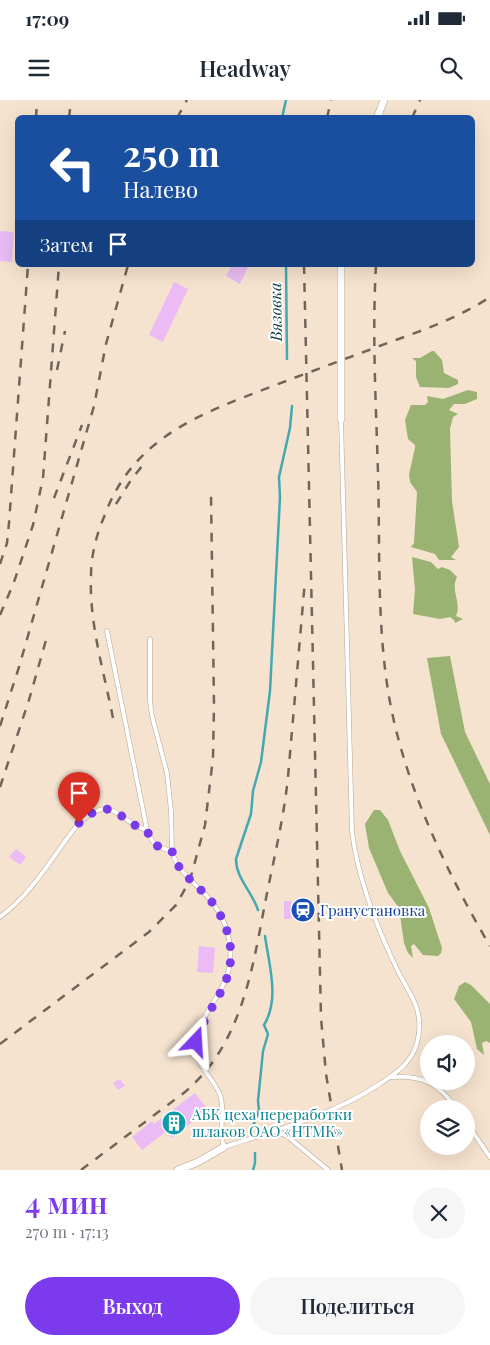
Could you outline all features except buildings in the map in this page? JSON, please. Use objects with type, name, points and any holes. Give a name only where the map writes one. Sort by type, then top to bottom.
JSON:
[{"type":"street","points":[[378,115],[384,100]]},
{"type":"street","points":[[341,267],[341,419]]},
{"type":"street","points":[[178,1170],[198,1162],[224,1147]]},
{"type":"lane","points":[[150,639],[150,701],[167,774],[171,811],[172,851],[180,870],[206,895],[218,910],[229,936],[231,959],[227,979],[202,1024],[196,1042],[200,1065],[221,1098],[221,1138],[224,1147],[274,1131],[364,1094],[391,1077],[405,1065],[414,1052],[418,1041],[419,1018],[416,1007],[394,963],[375,916],[354,850],[351,813],[341,419]]},
{"type":"lane","points":[[107,632],[147,830],[155,845],[172,851]]},
{"type":"lane","points":[[0,916],[35,885],[72,832],[86,816],[105,809],[112,810],[123,815],[134,825],[147,830]]},
{"type":"lane","points":[[391,1077],[416,1077],[432,1083],[450,1100]]},
{"type":"lane","points":[[274,1131],[287,1136],[328,1170]]},
{"type":"lane","points":[[475,1135],[490,1157]]},
{"type":"green space","points":[[432,351],[442,360],[444,373],[458,380],[458,384],[449,388],[420,387],[416,377],[416,361],[412,358],[420,358]]},
{"type":"green space","points":[[468,390],[477,392],[477,399],[465,404],[454,404],[449,410],[458,414],[453,417],[450,429],[452,501],[459,547],[451,557],[456,560],[439,560],[435,554],[411,547],[414,543],[417,492],[410,482],[409,474],[415,445],[408,439],[405,420],[411,405],[425,405],[428,402],[427,396],[443,399]]},
{"type":"green space","points":[[412,557],[431,562],[438,569],[442,567],[450,570],[457,577],[455,582],[458,606],[456,616],[463,619],[455,623],[450,617],[440,619],[413,614],[415,589]]},
{"type":"green space","points":[[450,656],[465,732],[490,784],[490,835],[441,734],[427,658]]},
{"type":"green space","points":[[374,810],[380,810],[388,820],[400,851],[429,908],[442,948],[438,956],[423,955],[414,944],[411,946],[413,958],[408,953],[404,943],[399,908],[388,893],[369,848],[365,824]]},
{"type":"green space","points":[[465,982],[471,985],[490,1004],[490,1043],[486,1041],[482,1043],[484,1055],[477,1049],[471,1022],[454,999],[459,986]]},
{"type":"waterway","name":"Вязовка","points":[[283,115],[286,100]]},
{"type":"waterway","name":"Вязовка","points":[[286,267],[287,359]]},
{"type":"waterway","points":[[258,910],[241,879],[236,859],[251,814],[253,791],[261,762],[270,691],[280,497],[279,477],[290,428],[292,406]]},
{"type":"waterway","points":[[253,1126],[259,1110],[258,1101],[263,1051],[268,1034],[264,1025],[269,1015],[272,993],[271,970],[265,936]]},
{"type":"waterway","points":[[253,1170],[255,1153]]},
{"type":"railway","points":[[36,115],[37,100]]},
{"type":"railway","points":[[69,115],[71,100]]},
{"type":"railway","points":[[179,115],[187,100]]},
{"type":"railway","points":[[328,115],[331,100]]},
{"type":"railway","points":[[413,115],[420,100]]},
{"type":"railway","points":[[0,564],[7,543],[9,523],[28,267]]},
{"type":"railway","points":[[0,615],[14,582],[33,525],[43,478],[59,267]]},
{"type":"railway","points":[[0,726],[19,667],[94,406],[106,344],[127,267]]},
{"type":"railway","points":[[304,267],[321,1018],[326,1074],[342,1170]]},
{"type":"railway","points":[[376,267],[375,395],[382,632],[387,684],[402,752],[426,820],[456,885],[490,946]]},
{"type":"railway","points":[[113,718],[92,612],[91,569],[94,546],[104,517],[117,490],[132,467],[151,448],[172,432],[220,407],[416,333],[466,311],[490,297]]},
{"type":"railway","points":[[57,370],[65,331]]},
{"type":"railway","points":[[54,498],[82,425]]},
{"type":"railway","points":[[116,504],[146,461]]},
{"type":"railway","points":[[0,1044],[149,932],[176,905],[190,880],[205,825],[213,758],[211,494]]},
{"type":"railway","points":[[81,1170],[185,1092],[205,1072],[221,1050],[243,1000],[257,947],[284,806],[305,580]]},
{"type":"railway","points":[[0,787],[29,700],[48,633]]},
{"type":"place","name":"Гранустановка","points":[[303,910]]},
{"type":"place","name":"АБК цеха переработки шлаков ОАО «НТМК»","points":[[174,1123]]},
{"type":"route","points":[[79,823],[86,816],[105,809],[118,813],[134,825],[147,830],[155,845],[172,851],[180,870],[206,895],[218,910],[229,936],[230,968],[223,988],[202,1024],[196,1042]]}]
